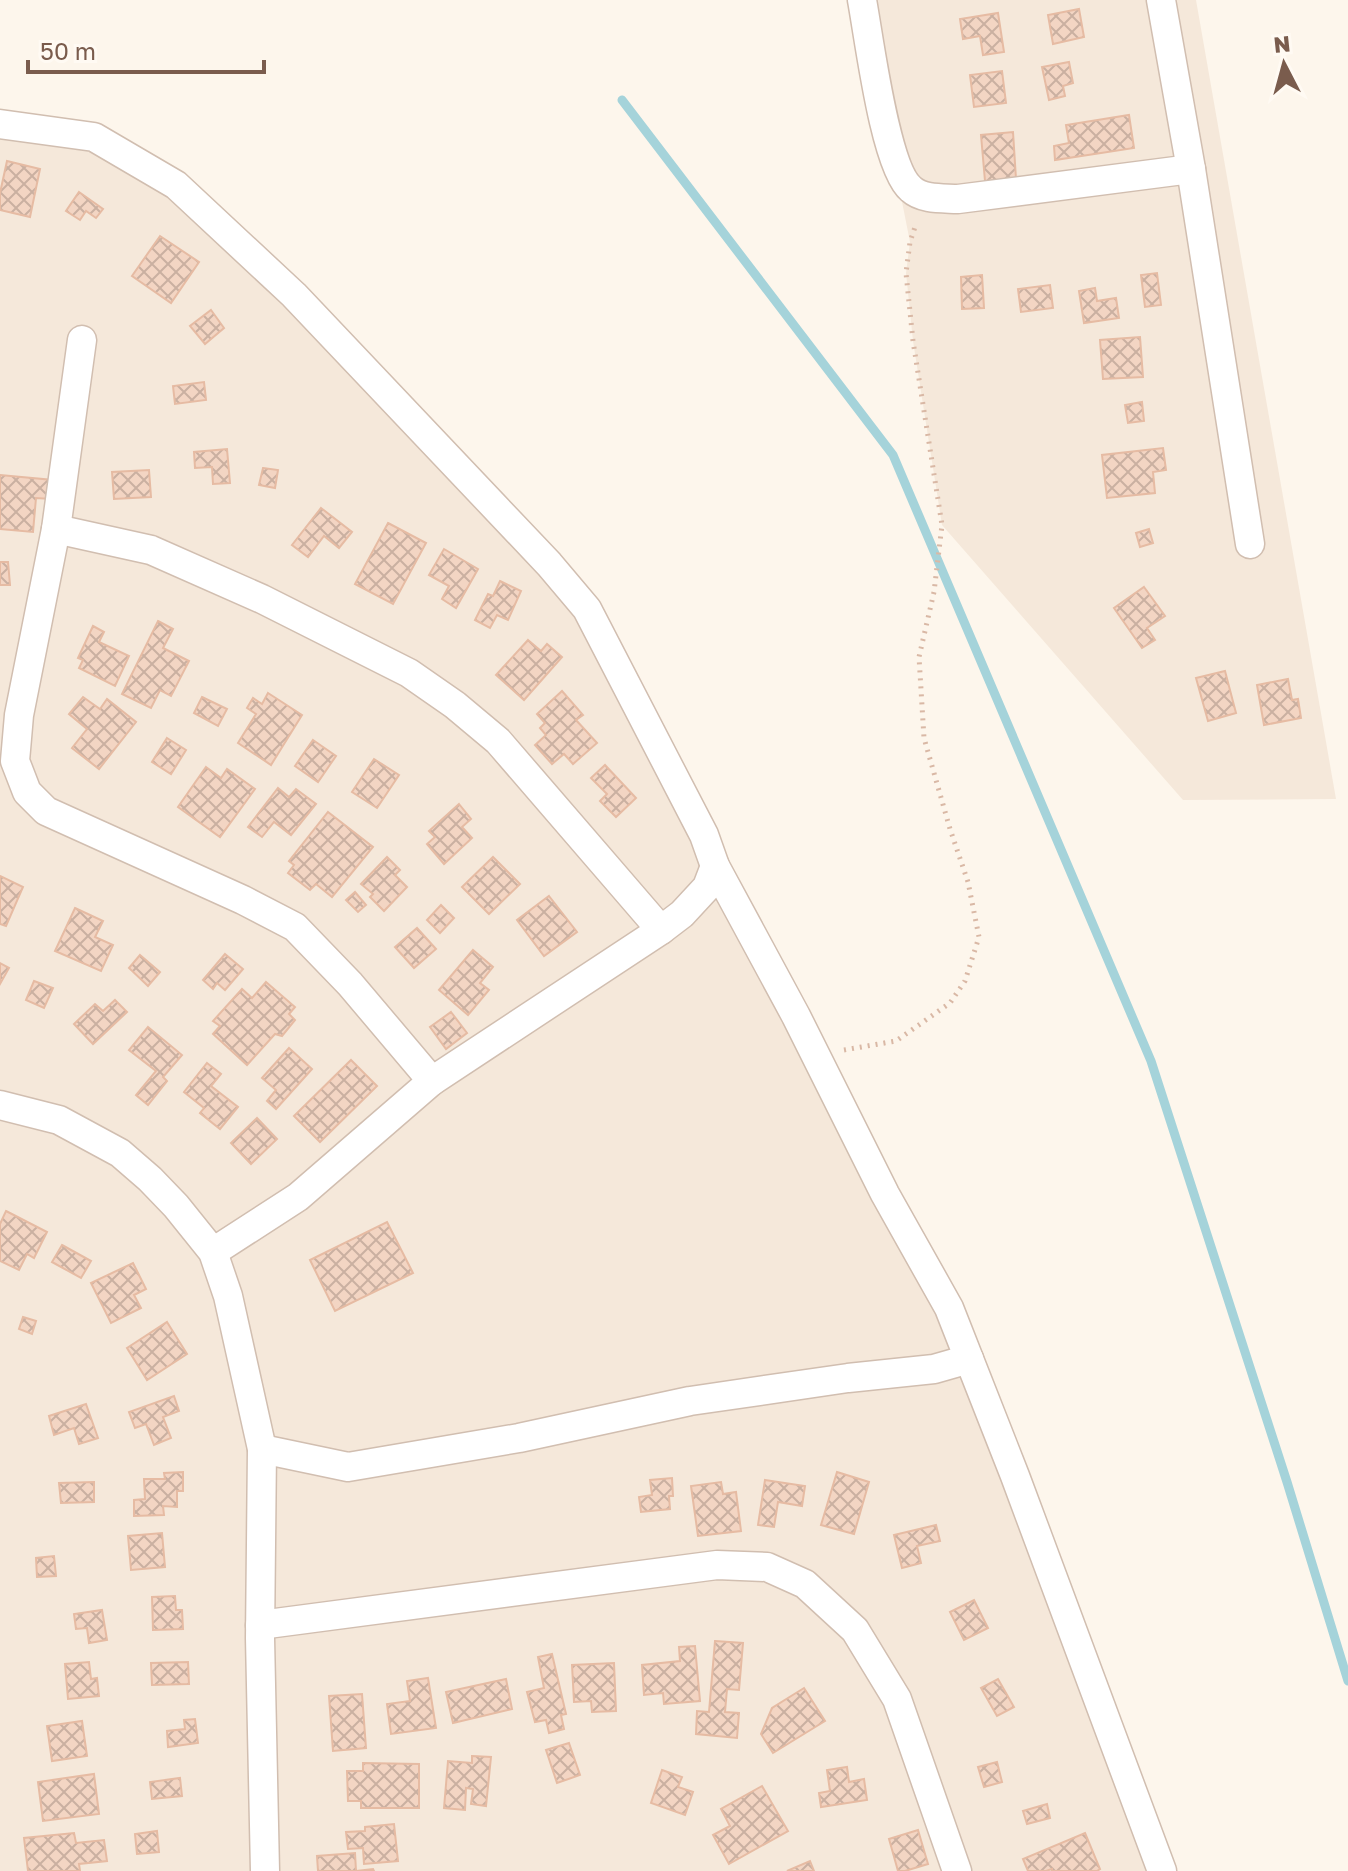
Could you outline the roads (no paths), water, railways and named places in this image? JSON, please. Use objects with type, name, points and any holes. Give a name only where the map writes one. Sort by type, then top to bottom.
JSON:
[{"type":"street","points":[[862,0],[892,154],[901,177],[911,190],[925,197],[958,199],[1191,169]]},
{"type":"street","points":[[1161,0],[1250,544]]},
{"type":"street","points":[[0,124],[94,137],[176,185],[294,295],[549,564],[587,609],[704,835],[715,866],[796,1016],[885,1194],[949,1308],[1162,1871]]},
{"type":"street","points":[[82,340],[56,529],[19,715],[15,761],[27,792],[46,811],[243,900],[295,927],[350,984],[432,1081]]},
{"type":"street","points":[[56,529],[151,550],[262,599],[409,673],[455,705],[498,741],[661,930]]},
{"type":"street","points":[[213,1252],[298,1197],[432,1081],[682,914],[707,887],[715,866]]},
{"type":"street","points":[[0,1105],[59,1120],[120,1153],[176,1206],[213,1252],[228,1296],[262,1449],[260,1625],[265,1871]]},
{"type":"street","points":[[262,1449],[348,1467],[519,1438],[690,1401],[934,1369],[969,1359]]},
{"type":"street","points":[[260,1625],[717,1565],[767,1567],[805,1584],[855,1630],[897,1699],[957,1871]]},
{"type":"waterway","points":[[622,100],[893,455],[1151,1061],[1348,1681]]}]
